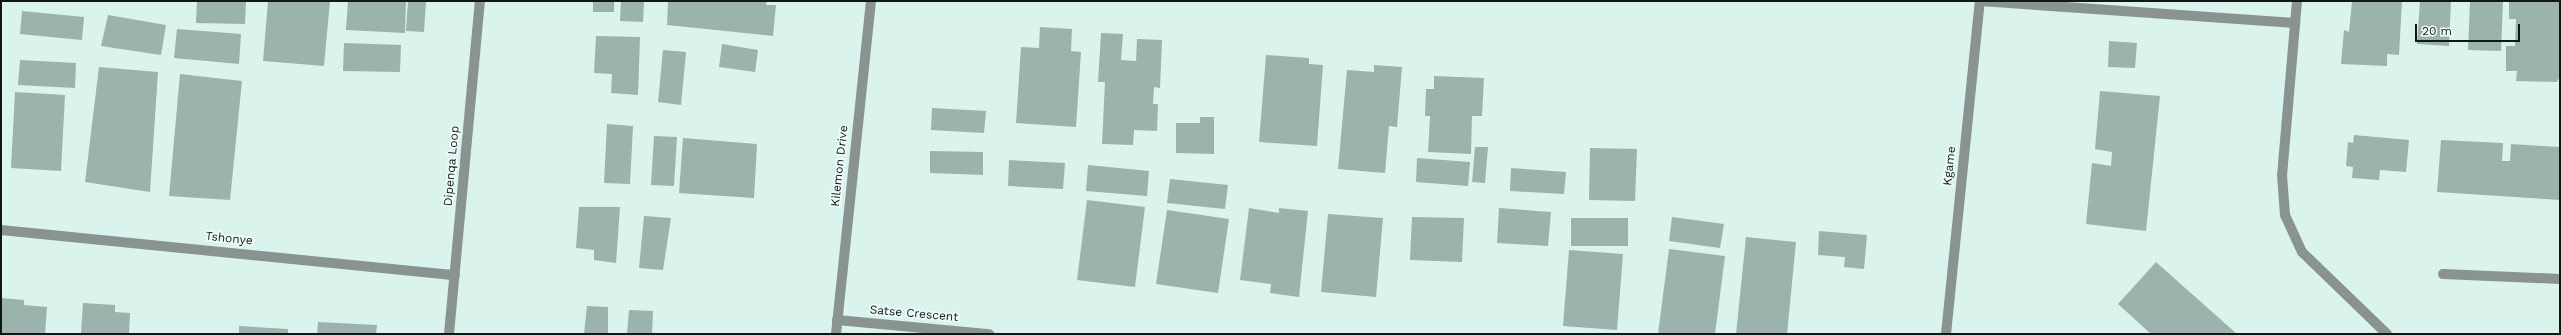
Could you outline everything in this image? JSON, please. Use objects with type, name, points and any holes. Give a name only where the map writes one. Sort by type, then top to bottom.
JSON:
[{"type":"street","name":"Dipenqa Loop","points":[[449,334],[480,1]]},
{"type":"street","name":"Kilemon Drive","points":[[836,334],[871,1]]},
{"type":"street","points":[[1980,1],[2295,23]]},
{"type":"street","name":"Kgame","points":[[1946,334],[1980,1]]},
{"type":"street","points":[[2297,1],[2282,175],[2285,215],[2302,252],[2387,334]]},
{"type":"street","name":"Tshonye","points":[[1,230],[455,275]]},
{"type":"street","points":[[2443,274],[2560,279]]},
{"type":"street","name":"Satse Crescent","points":[[837,320],[990,334]]},
{"type":"building","points":[[197,1],[246,1],[245,24],[196,23]]},
{"type":"building","points":[[268,1],[330,1],[324,66],[263,61]]},
{"type":"building","points":[[348,1],[406,1],[405,33],[346,30]]},
{"type":"building","points":[[408,1],[426,1],[424,32],[406,31]]},
{"type":"building","points":[[593,1],[614,1],[614,12],[593,12]]},
{"type":"building","points":[[621,1],[644,1],[643,22],[620,21]]},
{"type":"building","points":[[668,1],[767,1],[766,5],[776,5],[773,36],[667,25]]},
{"type":"building","points":[[2352,1],[2402,1],[2399,55],[2387,54],[2387,66],[2341,64],[2344,30],[2349,32]]},
{"type":"building","points":[[2420,1],[2451,1],[2449,46],[2417,44]]},
{"type":"building","points":[[2470,1],[2503,1],[2501,51],[2468,50]]},
{"type":"building","points":[[2509,1],[2560,1],[2560,75],[2557,82],[2516,81],[2517,71],[2506,71],[2506,46],[2515,46],[2516,19],[2509,19]]},
{"type":"building","points":[[22,11],[84,17],[82,40],[20,34]]},
{"type":"building","points":[[108,15],[166,25],[161,55],[101,46]]},
{"type":"building","points":[[1040,27],[1072,29],[1071,51],[1081,52],[1076,127],[1016,123],[1021,47],[1039,48]]},
{"type":"building","points":[[177,29],[241,34],[239,64],[174,58]]},
{"type":"building","points":[[1101,33],[1123,34],[1121,60],[1136,61],[1137,39],[1162,40],[1160,88],[1154,87],[1153,104],[1158,104],[1157,131],[1134,130],[1133,145],[1102,144],[1105,82],[1098,82]]},
{"type":"building","points":[[596,36],[640,37],[638,95],[611,93],[612,74],[594,73]]},
{"type":"building","points":[[2109,41],[2137,43],[2135,68],[2108,67]]},
{"type":"building","points":[[344,43],[401,45],[400,72],[343,71]]},
{"type":"building","points":[[722,44],[758,50],[755,72],[719,67]]},
{"type":"building","points":[[663,50],[686,52],[681,105],[658,102]]},
{"type":"building","points":[[1266,55],[1309,58],[1309,64],[1323,65],[1317,146],[1259,142]]},
{"type":"building","points":[[20,60],[76,63],[75,88],[18,85]]},
{"type":"building","points":[[1374,65],[1402,67],[1397,127],[1389,126],[1385,173],[1338,169],[1347,70],[1374,72]]},
{"type":"building","points":[[99,67],[158,72],[150,192],[85,182]]},
{"type":"building","points":[[180,74],[242,81],[230,200],[169,196]]},
{"type":"building","points":[[1434,76],[1484,78],[1482,116],[1472,116],[1471,154],[1428,152],[1430,116],[1425,116],[1426,89],[1434,89]]},
{"type":"building","points":[[2100,91],[2160,96],[2146,231],[2086,224],[2092,163],[2111,166],[2112,152],[2095,149]]},
{"type":"building","points":[[15,92],[65,95],[61,171],[11,168]]},
{"type":"building","points":[[932,108],[986,111],[984,133],[931,130]]},
{"type":"building","points":[[1200,117],[1214,117],[1214,154],[1176,153],[1176,123],[1200,123]]},
{"type":"building","points":[[607,124],[633,126],[630,184],[604,183]]},
{"type":"building","points":[[2354,135],[2409,140],[2406,172],[2380,170],[2379,180],[2352,178],[2353,167],[2346,166],[2348,142],[2353,143]]},
{"type":"building","points":[[654,136],[677,137],[674,186],[651,185]]},
{"type":"building","points":[[683,138],[757,144],[754,198],[679,193]]},
{"type":"building","points":[[2441,140],[2503,143],[2502,161],[2510,161],[2511,144],[2560,147],[2560,200],[2437,192]]},
{"type":"building","points":[[1475,147],[1488,147],[1485,183],[1472,182]]},
{"type":"building","points":[[1590,148],[1637,149],[1635,201],[1589,200]]},
{"type":"building","points":[[930,151],[983,152],[983,175],[930,173]]},
{"type":"building","points":[[1417,158],[1470,162],[1468,186],[1416,182]]},
{"type":"building","points":[[1009,160],[1065,163],[1063,189],[1008,186]]},
{"type":"building","points":[[1088,165],[1149,171],[1147,196],[1086,191]]},
{"type":"building","points":[[1511,168],[1566,172],[1564,194],[1510,191]]},
{"type":"building","points":[[1170,179],[1228,185],[1225,209],[1167,203]]},
{"type":"building","points":[[1087,200],[1145,207],[1135,287],[1077,280]]},
{"type":"building","points":[[579,207],[620,207],[616,263],[594,260],[594,250],[576,248]]},
{"type":"building","points":[[1249,208],[1279,213],[1279,208],[1308,211],[1299,297],[1270,293],[1271,284],[1240,280]]},
{"type":"building","points":[[1499,208],[1551,212],[1548,246],[1497,243]]},
{"type":"building","points":[[1167,210],[1229,219],[1218,293],[1156,284]]},
{"type":"building","points":[[1328,214],[1383,218],[1376,297],[1321,292]]},
{"type":"building","points":[[644,216],[671,218],[663,270],[639,268]]},
{"type":"building","points":[[1412,217],[1464,218],[1462,262],[1410,260]]},
{"type":"building","points":[[1672,217],[1724,224],[1720,248],[1669,241]]},
{"type":"building","points":[[1571,218],[1628,218],[1628,246],[1571,246]]},
{"type":"building","points":[[1819,231],[1867,235],[1864,269],[1844,267],[1845,257],[1818,255]]},
{"type":"building","points":[[1746,237],[1796,242],[1787,334],[1736,334]]},
{"type":"building","points":[[1669,249],[1725,256],[1715,334],[1658,334]]},
{"type":"building","points":[[1569,250],[1623,254],[1617,330],[1563,326]]},
{"type":"building","points":[[2156,262],[2237,334],[2151,334],[2118,304]]},
{"type":"building","points":[[1,298],[24,300],[24,305],[47,307],[45,334],[1,334]]},
{"type":"building","points":[[83,303],[115,305],[115,312],[130,313],[129,334],[81,334]]},
{"type":"building","points":[[587,306],[608,307],[608,334],[584,334]]},
{"type":"building","points":[[629,310],[653,311],[652,334],[627,334]]},
{"type":"building","points":[[318,322],[377,325],[376,334],[317,334]]},
{"type":"building","points":[[239,326],[288,329],[288,334],[239,334]]}]
